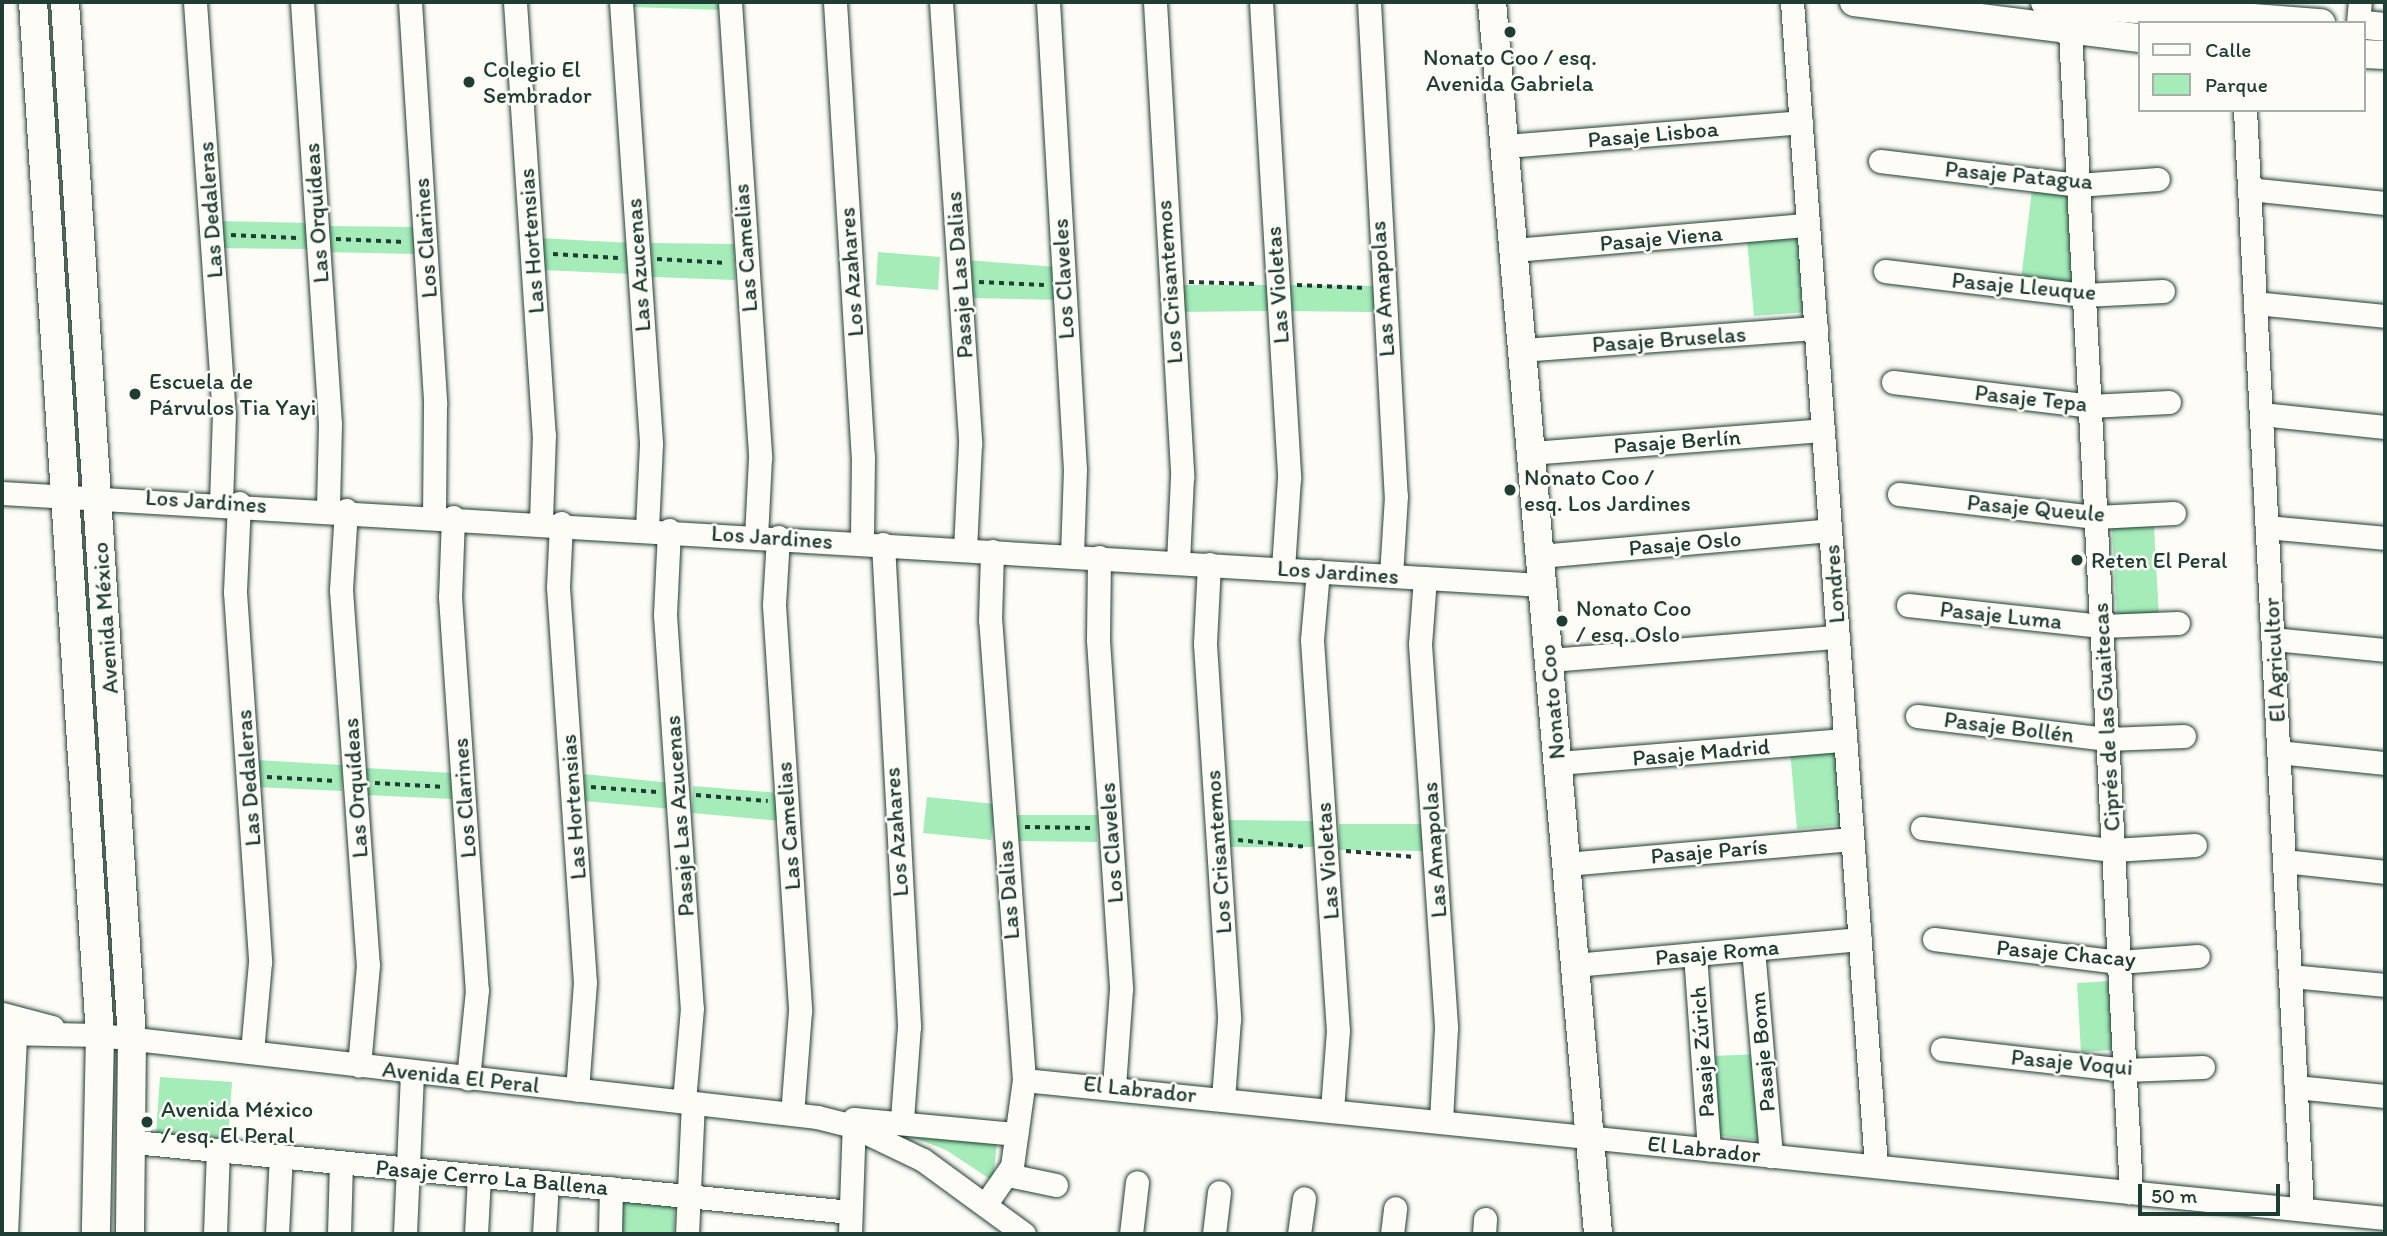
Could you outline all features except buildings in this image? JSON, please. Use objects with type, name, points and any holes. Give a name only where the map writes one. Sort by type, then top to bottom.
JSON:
[{"type":"main road","name":"Avenida México","points":[[33,2],[100,1035],[96,1234]]},
{"type":"main road","name":"Avenida México","points":[[65,2],[132,1039],[134,1142],[130,1234]]},
{"type":"main road","name":"Nonato Coo","points":[[1492,2],[1598,1234]]},
{"type":"main road","points":[[1854,2],[2070,32],[2143,17],[2250,14],[2305,21]]},
{"type":"main road","points":[[2045,2],[2143,17]]},
{"type":"main road","points":[[2366,25],[2385,27]]},
{"type":"main road","points":[[2366,54],[2385,55]]},
{"type":"street","name":"Las Dedaleras","points":[[195,2],[260,962],[252,1052]]},
{"type":"street","name":"Las Orquídeas","points":[[302,2],[368,965],[359,1066]]},
{"type":"street","name":"Los Clarines","points":[[410,2],[435,404],[477,990],[468,1079]]},
{"type":"street","name":"Las Hortensias","points":[[515,2],[585,982],[577,1090]]},
{"type":"street","name":"Las Azucenas","points":[[621,2],[658,530]]},
{"type":"street","name":"Las Camelias","points":[[730,2],[760,458],[774,605],[800,1011],[792,1114]]},
{"type":"street","name":"Los Azahares","points":[[835,2],[863,456],[909,1026],[902,1120]]},
{"type":"street","name":"Pasaje Las Dalias","points":[[942,2],[971,469],[965,549]]},
{"type":"street","name":"Los Claveles","points":[[1048,2],[1076,494],[1072,556]]},
{"type":"street","name":"Los Crisantemos","points":[[1155,2],[1182,477],[1178,562]]},
{"type":"street","name":"Las Violetas","points":[[1262,2],[1289,478],[1283,569]]},
{"type":"street","name":"Las Amapolas","points":[[1368,2],[1396,496],[1391,576]]},
{"type":"street","name":"Londres","points":[[1791,2],[1876,1167]]},
{"type":"street","points":[[2358,21],[2360,2]]},
{"type":"street","name":"Ciprés de las Guaitecas","points":[[2070,32],[2131,1192]]},
{"type":"street","name":"El Agricultor","points":[[2245,112],[2302,1209]]},
{"type":"street","name":"Pasaje Lisboa","points":[[1504,146],[1801,122]]},
{"type":"street","name":"Pasaje Patagua","points":[[1880,160],[2078,185],[2158,179]]},
{"type":"street","points":[[2249,189],[2385,203]]},
{"type":"street","name":"Pasaje Viena","points":[[1514,250],[1808,225]]},
{"type":"street","name":"Pasaje Lleuque","points":[[1885,271],[2084,295],[2163,291]]},
{"type":"street","points":[[2255,303],[2385,316]]},
{"type":"street","name":"Pasaje Bruselas","points":[[1522,351],[1816,328]]},
{"type":"street","name":"Pasaje Tepa","points":[[1893,382],[2090,406],[2169,402]]},
{"type":"street","points":[[2261,414],[2385,427]]},
{"type":"street","name":"Pasaje Berlín","points":[[1531,453],[1823,430]]},
{"type":"street","name":"Los Jardines","points":[[2,493],[65,492],[965,549],[991,559],[1099,557],[1542,585]]},
{"type":"street","name":"Pasaje Queule","points":[[1899,494],[2096,517],[2174,513]]},
{"type":"street","points":[[2267,527],[2385,538]]},
{"type":"street","name":"Pasaje Las Azucenas","points":[[658,530],[692,1008],[687,1234]]},
{"type":"street","name":"Pasaje Oslo","points":[[1540,556],[1830,530]]},
{"type":"street","name":"Los Claveles","points":[[1099,557],[1097,640],[1121,1012],[1114,1087]]},
{"type":"street","name":"Las Dalias","points":[[987,1202],[1008,1175],[1024,1080],[1003,827],[991,559]]},
{"type":"street","name":"Los Crisantemos","points":[[1209,564],[1205,644],[1229,1019],[1223,1098]]},
{"type":"street","name":"Las Violetas","points":[[1318,571],[1312,640],[1338,1030],[1332,1110]]},
{"type":"street","name":"Las Amapolas","points":[[1425,578],[1421,657],[1447,1028],[1441,1121]]},
{"type":"street","name":"Pasaje Luma","points":[[1908,605],[2101,626],[2178,623]]},
{"type":"street","points":[[1549,660],[1838,637]]},
{"type":"street","points":[[2273,639],[2385,650]]},
{"type":"street","name":"Pasaje Bollén","points":[[1917,716],[2108,738],[2185,736]]},
{"type":"street","name":"Pasaje Madrid","points":[[1557,763],[1845,740]]},
{"type":"street","points":[[2278,752],[2385,762]]},
{"type":"street","points":[[1922,828],[2113,850],[2195,845]]},
{"type":"street","name":"Pasaje París","points":[[1566,864],[1852,839]]},
{"type":"street","points":[[2284,861],[2385,872]]},
{"type":"street","name":"Pasaje Roma","points":[[1575,965],[1860,939]]},
{"type":"street","name":"Pasaje Chacay","points":[[1934,939],[2119,962],[2197,956]]},
{"type":"street","name":"Pasaje Bonn","points":[[1753,949],[1771,1156]]},
{"type":"street","name":"Pasaje Zúrich","points":[[1695,954],[1709,1149]]},
{"type":"street","points":[[2290,976],[2385,985]]},
{"type":"street","name":"Avenida El Peral","points":[[2,1014],[72,1032]]},
{"type":"street","name":"Avenida El Peral","points":[[8,1033],[72,1032],[100,1035],[792,1114],[850,1125],[923,1160],[987,1202],[1024,1234]]},
{"type":"street","points":[[6,1234],[8,1033]]},
{"type":"street","name":"Pasaje Voqui","points":[[1942,1049],[2125,1070],[2203,1067]]},
{"type":"street","points":[[405,1234],[412,1072]]},
{"type":"street","name":"El Labrador","points":[[1024,1080],[1223,1098],[2385,1218]]},
{"type":"street","points":[[2296,1087],[2385,1096]]},
{"type":"street","name":"Avenida El Peral","points":[[850,1125],[866,1116],[1016,1134]]},
{"type":"street","points":[[850,1125],[850,1223]]},
{"type":"street","name":"Pasaje Cerro La Ballena","points":[[134,1142],[689,1196],[850,1223]]},
{"type":"street","points":[[215,1234],[218,1150]]},
{"type":"street","points":[[278,1234],[281,1156]]},
{"type":"street","points":[[339,1234],[341,1163]]},
{"type":"street","points":[[1008,1175],[1056,1185]]},
{"type":"street","points":[[477,1234],[479,1176]]},
{"type":"street","points":[[544,1234],[547,1182]]},
{"type":"street","points":[[1130,1234],[1137,1182]]},
{"type":"street","points":[[610,1234],[611,1188]]},
{"type":"street","points":[[1214,1234],[1219,1192]]},
{"type":"street","points":[[1299,1234],[1304,1198]]},
{"type":"street","points":[[1392,1234],[1395,1208]]},
{"type":"path","points":[[959,281],[1064,286]]},
{"type":"path","points":[[1003,827],[1110,828]]},
{"type":"green space","points":[[630,2],[724,2],[723,10],[630,7]]},
{"type":"green space","points":[[2032,190],[2067,193],[2072,285],[2021,280]]},
{"type":"green space","points":[[217,221],[309,223],[309,249],[217,248]]},
{"type":"green space","points":[[324,226],[416,227],[416,254],[324,252]]},
{"type":"green space","points":[[1802,235],[1808,312],[1754,316],[1747,240]]},
{"type":"green space","points":[[540,238],[630,243],[631,274],[542,270]]},
{"type":"green space","points":[[651,243],[734,244],[735,280],[652,277]]},
{"type":"green space","points":[[878,252],[940,257],[938,290],[876,285]]},
{"type":"green space","points":[[967,260],[1057,267],[1060,300],[968,298]]},
{"type":"green space","points":[[1177,285],[1269,285],[1269,311],[1177,312]]},
{"type":"green space","points":[[1282,285],[1375,286],[1374,312],[1282,311]]},
{"type":"green space","points":[[2154,526],[2159,617],[2117,620],[2112,528]]},
{"type":"green space","points":[[1835,747],[1842,825],[1797,829],[1790,751]]},
{"type":"green space","points":[[256,760],[343,765],[342,791],[255,787]]},
{"type":"green space","points":[[366,768],[453,773],[452,799],[365,795]]},
{"type":"green space","points":[[584,774],[671,783],[672,809],[584,801]]},
{"type":"green space","points":[[693,786],[780,793],[781,821],[692,813]]},
{"type":"green space","points":[[927,797],[995,804],[991,840],[923,833]]},
{"type":"green space","points":[[1009,815],[1097,815],[1097,842],[1009,841]]},
{"type":"green space","points":[[1227,820],[1314,821],[1314,847],[1227,847]]},
{"type":"green space","points":[[1339,824],[1426,824],[1426,851],[1339,850]]},
{"type":"green space","points":[[2109,981],[2113,1050],[2081,1052],[2077,983]]},
{"type":"green space","points":[[1760,1054],[1764,1141],[1716,1135],[1713,1056]]},
{"type":"green space","points":[[160,1077],[232,1082],[228,1139],[156,1134]]},
{"type":"green space","points":[[899,1132],[997,1142],[993,1181],[946,1150]]},
{"type":"green space","points":[[618,1199],[675,1202],[674,1234],[617,1234]]},
{"type":"place","name":"Nonato Coo / esq. Avenida Gabriela","points":[[1510,32]]},
{"type":"place","name":"Colegio El Sembrador","points":[[469,82]]},
{"type":"place","name":"Escuela de Párvulos Tia Yayi","points":[[135,394]]},
{"type":"place","name":"Nonato Coo / esq. Los Jardines","points":[[1510,490]]},
{"type":"place","name":"Reten El Peral","points":[[2077,560]]},
{"type":"place","name":"Nonato Coo / esq. Oslo","points":[[1562,621]]},
{"type":"place","name":"Avenida México / esq. El Peral","points":[[147,1122]]}]
